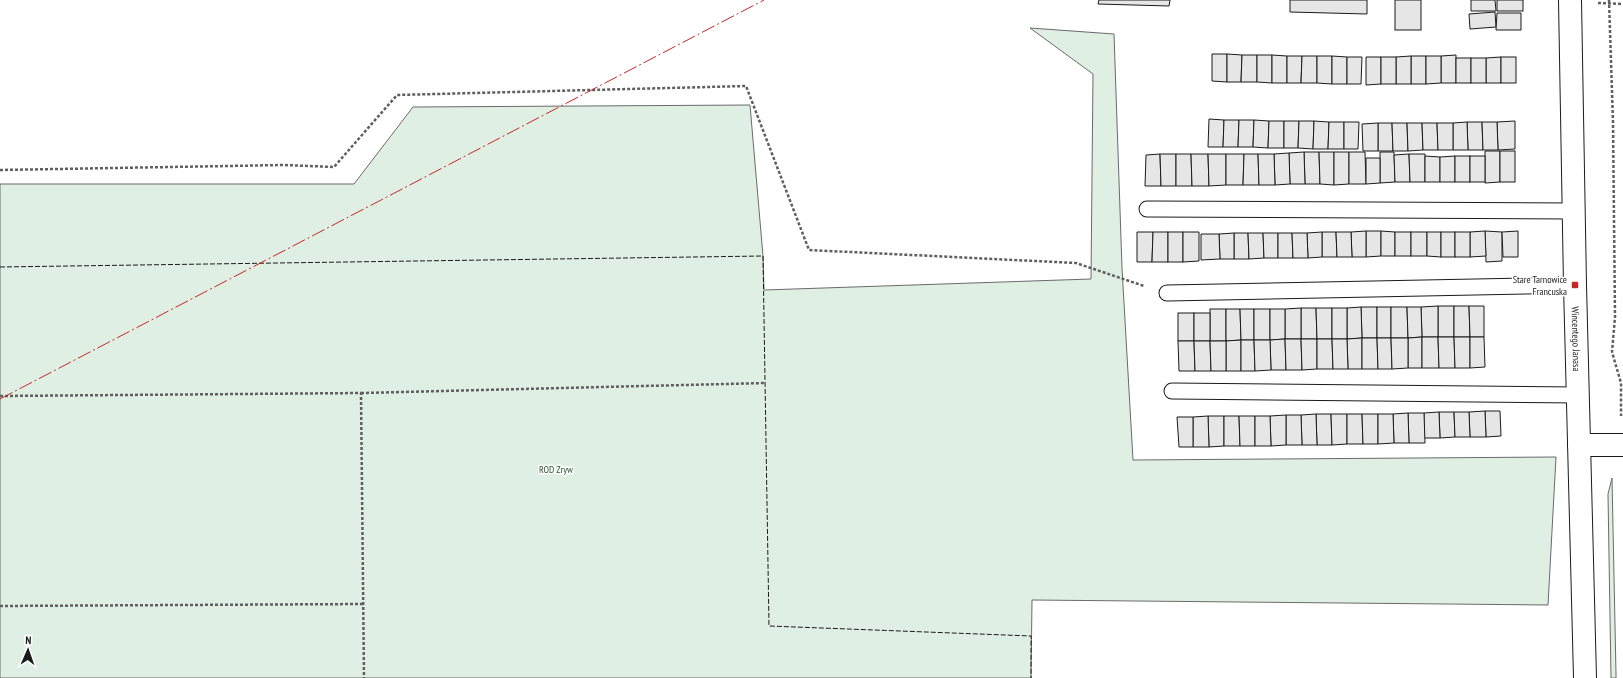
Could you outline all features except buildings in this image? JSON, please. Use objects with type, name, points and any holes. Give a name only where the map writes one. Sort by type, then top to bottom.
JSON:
[{"type":"street","name":"Wincentego Janasa","points":[[1570,0],[1575,286],[1585,678]]},
{"type":"street","points":[[1579,445],[1623,445]]},
{"type":"lane","points":[[1147,209],[1574,211]]},
{"type":"lane","points":[[1166,294],[1575,286]]},
{"type":"lane","points":[[1172,390],[1578,395]]},
{"type":"path","points":[[1609,0],[1613,122],[1614,309],[1612,352],[1621,383],[1621,418]]},
{"type":"path","points":[[0,170],[284,165],[334,167],[397,95],[746,86],[809,250],[1076,263],[1166,294]]},
{"type":"path","points":[[0,396],[361,393],[765,383]]},
{"type":"path","points":[[361,393],[364,678]]},
{"type":"path","points":[[0,606],[363,604]]},
{"type":"green space","name":"ROD Zryw","points":[[1030,28],[1114,34],[1122,268],[1133,460],[1556,457],[1548,605],[1032,600],[1031,678],[0,678],[0,184],[354,184],[413,107],[750,105],[763,256],[764,290],[1091,279],[1093,74]]},
{"type":"green space","points":[[1612,478],[1616,678],[1611,678],[1608,494]]},
{"type":"fence","points":[[0,267],[763,256],[769,626],[1031,636],[1031,678]]},
{"type":"power","points":[[0,399],[764,0]]},
{"type":"place","name":"Stare Tarnowice Francuska","points":[[1575,285]]}]
